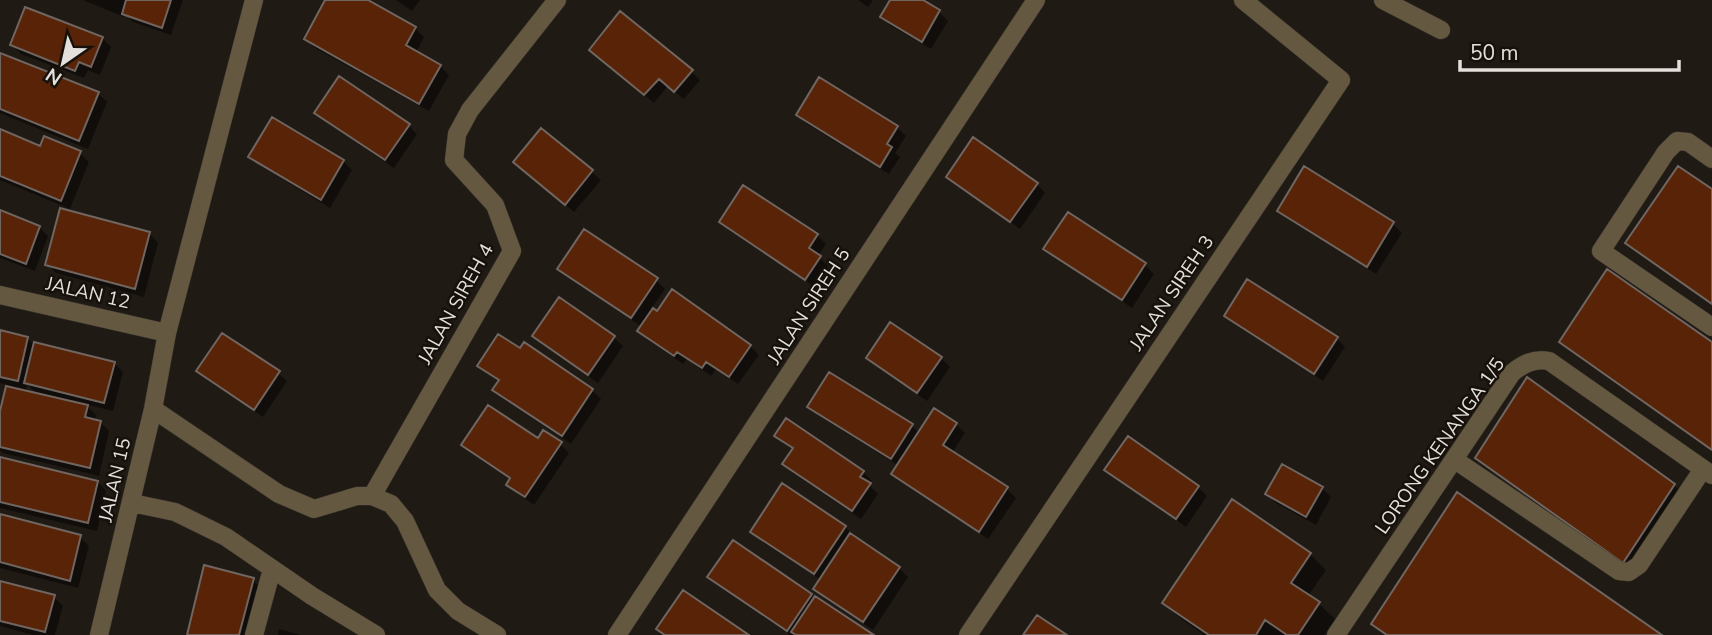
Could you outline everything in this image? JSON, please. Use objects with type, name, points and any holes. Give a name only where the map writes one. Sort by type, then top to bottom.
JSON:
[{"type":"street","name":"JALAN 15","points":[[99,635],[132,503],[167,333],[254,0]]},
{"type":"street","name":"JALAN SIREH 4","points":[[372,496],[512,251],[495,205],[454,160],[457,134],[470,110],[557,0]]},
{"type":"street","name":"JALAN SIREH 5","points":[[617,635],[1036,0]]},
{"type":"street","name":"JALAN SIREH 3","points":[[968,635],[1341,80],[1243,0]]},
{"type":"street","points":[[1383,0],[1441,30]]},
{"type":"street","points":[[1712,159],[1688,142],[1677,141],[1665,152],[1601,251],[1712,327]]},
{"type":"street","name":"JALAN 12","points":[[0,295],[167,333]]},
{"type":"street","name":"LORONG KENANGA 1/5","points":[[1336,635],[1512,373],[1522,364],[1549,361],[1708,472]]},
{"type":"street","points":[[153,409],[279,494],[314,509],[356,496],[372,496],[391,505],[405,521],[437,590],[458,611],[497,635]]},
{"type":"street","points":[[1455,460],[1619,571],[1629,572],[1639,565],[1708,472]]},
{"type":"street","points":[[132,503],[175,512],[226,537],[312,596],[376,635]]},
{"type":"street","points":[[254,635],[272,569]]},
{"type":"building","points":[[126,0],[171,0],[162,28],[122,14]]},
{"type":"building","points":[[325,0],[368,0],[416,27],[406,45],[441,65],[419,104],[304,39]]},
{"type":"building","points":[[890,0],[923,0],[940,10],[922,42],[880,17]]},
{"type":"building","points":[[25,7],[103,37],[91,67],[79,62],[75,71],[10,45]]},
{"type":"building","points":[[620,11],[693,70],[674,92],[659,79],[644,95],[589,50]]},
{"type":"building","points":[[0,53],[99,92],[79,141],[0,109]]},
{"type":"building","points":[[339,76],[410,124],[385,160],[314,113]]},
{"type":"building","points":[[819,77],[898,126],[887,144],[892,147],[880,167],[796,115]]},
{"type":"building","points":[[272,117],[344,160],[321,200],[248,157]]},
{"type":"building","points":[[541,128],[593,170],[565,205],[513,162]]},
{"type":"building","points":[[0,129],[40,146],[44,136],[81,151],[61,201],[0,176]]},
{"type":"building","points":[[973,137],[1038,183],[1010,222],[946,177]]},
{"type":"building","points":[[1304,166],[1394,222],[1367,267],[1277,211]]},
{"type":"building","points":[[1678,166],[1712,189],[1712,304],[1625,243]]},
{"type":"building","points":[[743,185],[818,234],[809,248],[821,256],[805,280],[719,222]]},
{"type":"building","points":[[60,208],[150,232],[135,289],[45,265]]},
{"type":"building","points":[[0,210],[40,226],[26,264],[0,254]]},
{"type":"building","points":[[1068,212],[1146,263],[1122,300],[1043,249]]},
{"type":"building","points":[[584,229],[658,278],[631,318],[557,269]]},
{"type":"building","points":[[1607,269],[1712,342],[1712,450],[1559,342]]},
{"type":"building","points":[[1247,279],[1338,337],[1314,374],[1224,316]]},
{"type":"building","points":[[672,289],[751,345],[729,377],[706,362],[702,368],[677,352],[674,356],[637,331],[653,308],[657,311]]},
{"type":"building","points":[[559,297],[615,336],[588,375],[532,336]]},
{"type":"building","points":[[890,322],[942,357],[917,393],[866,358]]},
{"type":"building","points":[[0,330],[28,337],[18,381],[0,377]]},
{"type":"building","points":[[222,333],[280,371],[254,410],[196,371]]},
{"type":"building","points":[[498,334],[520,348],[524,342],[593,389],[562,436],[492,390],[499,380],[477,366]]},
{"type":"building","points":[[34,342],[115,362],[104,403],[24,383]]},
{"type":"building","points":[[829,372],[913,424],[891,459],[807,407]]},
{"type":"building","points":[[1527,377],[1675,484],[1623,563],[1475,458]]},
{"type":"building","points":[[6,386],[88,405],[85,417],[101,421],[90,468],[0,447],[0,411]]},
{"type":"building","points":[[488,405],[538,438],[543,430],[562,442],[525,497],[506,485],[510,478],[461,445]]},
{"type":"building","points":[[934,408],[957,423],[943,445],[1008,487],[979,532],[891,474]]},
{"type":"building","points":[[786,418],[864,471],[860,477],[871,483],[852,511],[782,464],[793,448],[774,436]]},
{"type":"building","points":[[1128,436],[1199,486],[1176,519],[1104,470]]},
{"type":"building","points":[[0,457],[98,481],[88,523],[0,502]]},
{"type":"building","points":[[1282,464],[1323,487],[1306,517],[1265,494]]},
{"type":"building","points":[[782,483],[846,526],[814,574],[750,532]]},
{"type":"building","points":[[1457,492],[1662,635],[1387,635],[1371,624]]},
{"type":"building","points":[[1232,499],[1311,553],[1291,583],[1320,602],[1298,635],[1287,635],[1265,620],[1256,635],[1209,635],[1162,603]]},
{"type":"building","points":[[0,514],[81,535],[70,581],[0,562]]},
{"type":"building","points":[[850,533],[900,567],[863,622],[813,589]]},
{"type":"building","points":[[733,540],[812,594],[787,631],[707,577]]},
{"type":"building","points":[[204,565],[254,578],[239,635],[187,635]]},
{"type":"building","points":[[0,581],[55,595],[45,632],[0,621]]},
{"type":"building","points":[[683,590],[749,635],[665,635],[656,629]]},
{"type":"building","points":[[815,596],[874,635],[796,635],[791,632]]},
{"type":"building","points":[[1037,615],[1067,635],[1023,635]]}]
